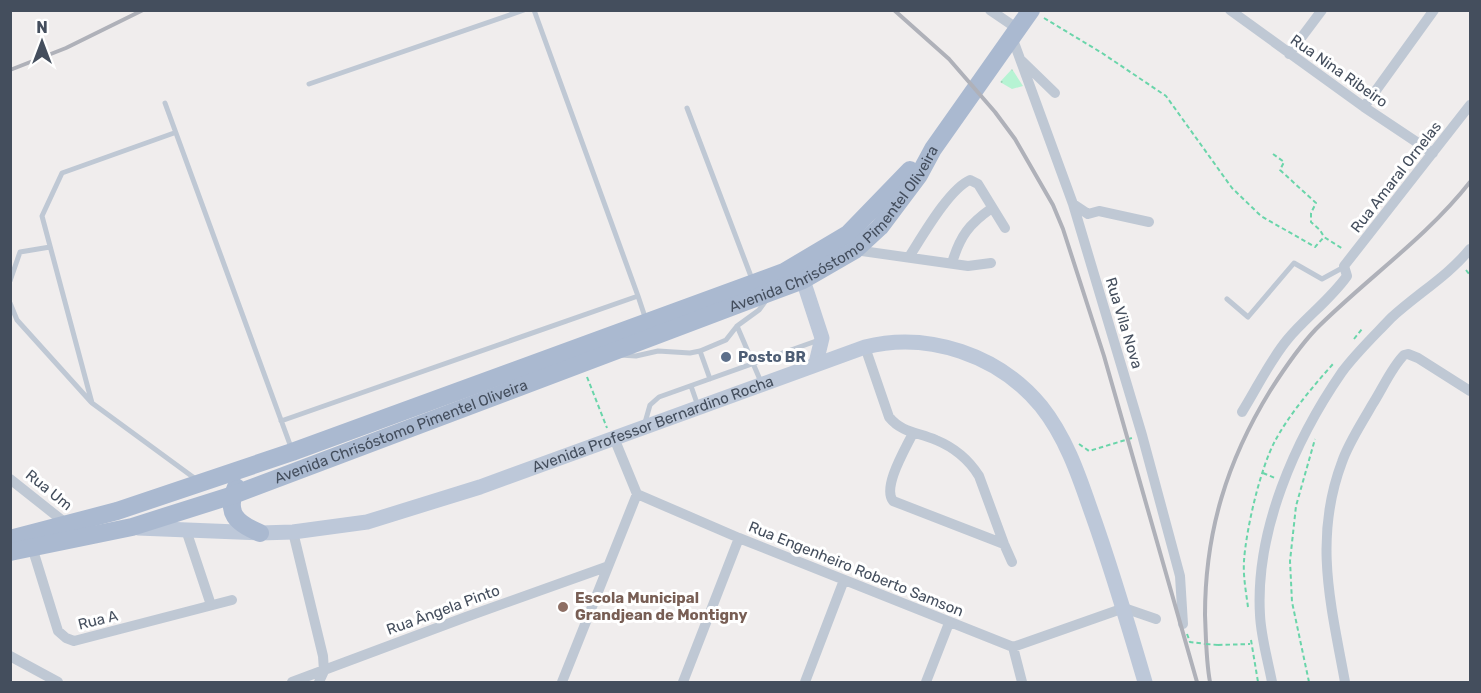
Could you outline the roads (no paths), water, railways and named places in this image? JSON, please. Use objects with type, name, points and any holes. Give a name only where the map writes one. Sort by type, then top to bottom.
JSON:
[{"type":"main road","points":[[933,149],[1025,23]]},
{"type":"main road","name":"Avenida Chrisóstomo Pimentel Oliveira","points":[[10,552],[132,527],[233,495],[803,280],[855,250],[880,226],[919,175],[933,149]]},
{"type":"main road","name":"Avenida Chrisóstomo Pimentel Oliveira","points":[[10,539],[68,525],[286,454],[784,272],[848,234],[933,149]]},
{"type":"main road","points":[[784,272],[803,280],[822,338],[816,363]]},
{"type":"main road","points":[[822,338],[847,353]]},
{"type":"main road","name":"Avenida Professor Bernardino Rocha","points":[[132,527],[293,532],[367,522],[400,514],[865,347],[896,342],[941,345],[987,362],[1012,378],[1042,407],[1065,444],[1086,495],[1124,608],[1145,682]]},
{"type":"main road","points":[[260,532],[239,523],[234,515],[233,495],[242,477],[286,454]]},
{"type":"street","points":[[990,10],[1025,23]]},
{"type":"street","name":"Rua Nina Ribeiro","points":[[1230,10],[1288,54],[1433,153]]},
{"type":"street","points":[[1288,54],[1322,10]]},
{"type":"street","points":[[1364,107],[1434,10]]},
{"type":"street","name":"Rua Vila Nova","points":[[1025,23],[1019,59],[1073,204],[1142,435],[1180,576],[1183,624]]},
{"type":"street","points":[[1019,59],[1055,93]]},
{"type":"street","name":"Rua Amaral Ornelas","points":[[1242,412],[1285,343],[1347,276],[1344,266],[1470,105]]},
{"type":"street","points":[[909,257],[942,208],[959,187],[970,180],[978,184],[1005,228]]},
{"type":"street","points":[[1073,204],[1088,214],[1099,211],[1149,222]]},
{"type":"street","points":[[952,263],[957,246],[965,232],[975,219],[992,208]]},
{"type":"street","points":[[1272,682],[1260,616],[1266,543],[1270,522],[1306,431],[1344,370],[1392,317],[1470,249]]},
{"type":"street","points":[[855,250],[968,266],[991,263]]},
{"type":"street","points":[[865,347],[889,417],[896,426],[935,439],[948,446],[973,467],[979,476],[1012,562]]},
{"type":"street","points":[[1345,682],[1325,566],[1329,513],[1342,459],[1404,355],[1408,354],[1418,358],[1470,391]]},
{"type":"street","points":[[913,433],[889,485],[889,496],[893,501],[1004,544]]},
{"type":"street","points":[[562,682],[637,494],[613,439]]},
{"type":"street","name":"Rua Um","points":[[10,479],[68,525]]},
{"type":"street","name":"Rua Engenheiro Roberto Samson","points":[[637,494],[739,538],[1013,647]]},
{"type":"street","points":[[186,530],[211,605]]},
{"type":"street","points":[[293,532],[323,656],[324,671],[320,682]]},
{"type":"street","points":[[683,682],[739,538]]},
{"type":"street","name":"Rua A","points":[[32,547],[58,631],[74,641],[232,600]]},
{"type":"street","name":"Rua Ângela Pinto","points":[[292,682],[606,567]]},
{"type":"street","points":[[805,682],[844,580]]},
{"type":"street","points":[[1022,682],[1013,647],[1124,608],[1156,619]]},
{"type":"street","points":[[926,682],[949,623]]},
{"type":"street","points":[[10,656],[58,682]]},
{"type":"lane","points":[[309,84],[524,10]]},
{"type":"lane","points":[[534,10],[647,322]]},
{"type":"lane","points":[[165,104],[281,421],[286,454]]},
{"type":"lane","points":[[687,108],[753,284]]},
{"type":"lane","points":[[92,403],[42,216],[62,173],[174,133]]},
{"type":"lane","points":[[10,281],[20,252],[50,247]]},
{"type":"lane","points":[[1227,299],[1248,317],[1294,263],[1322,279],[1344,266]]},
{"type":"lane","points":[[613,352],[627,356],[658,351],[700,351],[726,340],[737,326],[759,310],[770,294]]},
{"type":"lane","points":[[281,421],[638,296]]},
{"type":"lane","points":[[10,303],[17,320],[92,403],[201,483]]},
{"type":"lane","points":[[737,326],[762,383]]},
{"type":"lane","points":[[644,427],[650,405],[659,397],[822,338]]},
{"type":"lane","points":[[700,351],[710,379]]},
{"type":"lane","points":[[691,386],[698,408]]},
{"type":"railway","points":[[10,70],[66,48],[143,10]]},
{"type":"railway","points":[[894,10],[949,59],[995,112],[1015,139],[1053,205],[1104,356],[1197,682]]},
{"type":"railway","points":[[1210,682],[1205,615],[1209,555],[1221,498],[1255,417],[1286,367],[1316,329],[1434,222],[1470,182]]},
{"type":"place","name":"Posto BR","points":[[726,357]]},
{"type":"place","name":"Escola Municipal Grandjean de Montigny","points":[[563,607]]}]
